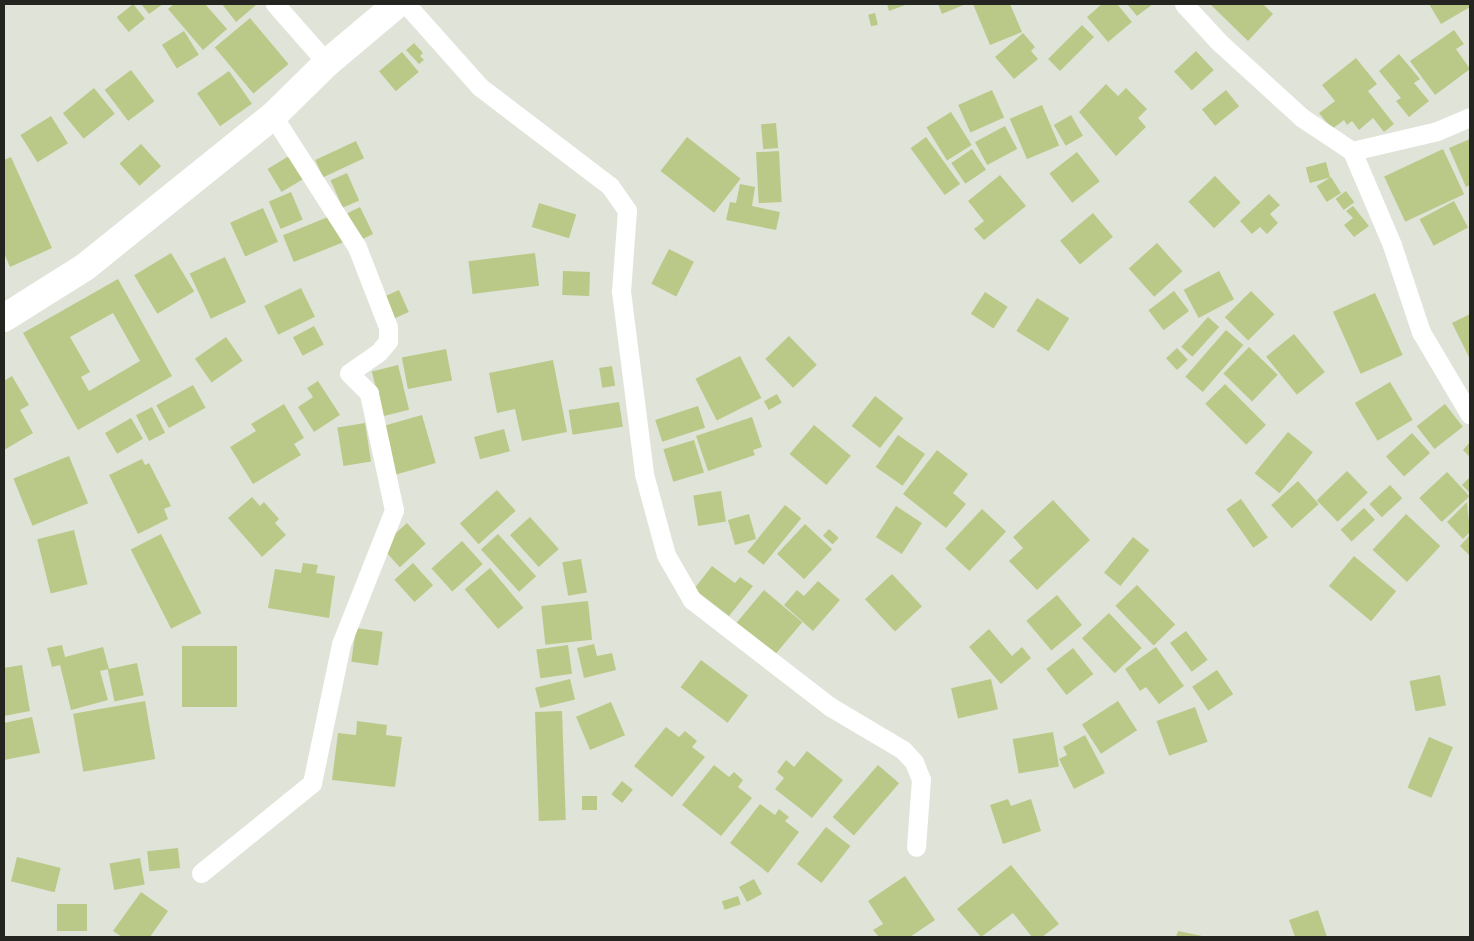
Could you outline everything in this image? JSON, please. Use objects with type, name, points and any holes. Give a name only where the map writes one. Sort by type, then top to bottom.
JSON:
[{"type":"main road","points":[[4,318],[85,267],[273,116],[327,63],[397,4]]},
{"type":"street","points":[[275,4],[327,63]]},
{"type":"street","points":[[406,4],[480,86],[610,186],[627,210],[621,291],[644,474],[666,554],[692,600],[829,706],[903,750],[914,762],[921,779],[916,847]]},
{"type":"street","points":[[1184,4],[1219,42],[1301,117],[1352,152],[1392,245],[1421,332],[1470,415]]},
{"type":"street","points":[[201,873],[312,783],[341,644],[394,510],[369,393],[349,373],[378,353],[388,341],[388,328],[357,247],[273,116]]},
{"type":"street","points":[[1352,152],[1437,131],[1470,117]]},
{"type":"building","points":[[133,4],[145,19],[129,32],[117,17]]},
{"type":"building","points":[[141,4],[163,4],[149,14]]},
{"type":"building","points":[[174,4],[205,4],[227,29],[203,50],[168,9]]},
{"type":"building","points":[[222,4],[255,4],[256,5],[236,22]]},
{"type":"building","points":[[887,4],[908,4],[889,11]]},
{"type":"building","points":[[938,4],[966,4],[942,14]]},
{"type":"building","points":[[973,4],[1010,4],[1022,32],[990,45]]},
{"type":"building","points":[[1102,4],[1117,4],[1132,22],[1108,42],[1087,17]]},
{"type":"building","points":[[1127,4],[1153,4],[1137,16]]},
{"type":"building","points":[[1210,4],[1263,4],[1273,14],[1248,41]]},
{"type":"building","points":[[1429,4],[1470,4],[1470,7],[1441,24]]},
{"type":"building","points":[[875,13],[878,25],[871,26],[868,15]]},
{"type":"building","points":[[250,18],[289,64],[253,94],[215,48]]},
{"type":"building","points":[[1082,25],[1094,37],[1060,71],[1048,59]]},
{"type":"building","points":[[1454,30],[1464,44],[1456,49],[1470,69],[1435,95],[1410,61]]},
{"type":"building","points":[[184,31],[199,55],[177,69],[162,45]]},
{"type":"building","points":[[1023,33],[1035,47],[1031,51],[1038,59],[1014,79],[995,57]]},
{"type":"building","points":[[414,43],[423,53],[420,56],[424,60],[419,64],[406,50]]},
{"type":"building","points":[[1196,51],[1214,70],[1192,90],[1174,71]]},
{"type":"building","points":[[402,52],[419,72],[396,91],[379,71]]},
{"type":"building","points":[[1399,54],[1420,79],[1414,83],[1429,101],[1409,117],[1396,101],[1401,98],[1379,71]]},
{"type":"building","points":[[1356,58],[1377,84],[1368,91],[1394,124],[1384,132],[1373,118],[1359,130],[1352,121],[1347,125],[1344,120],[1332,129],[1319,113],[1335,101],[1322,85]]},
{"type":"building","points":[[131,70],[154,101],[128,121],[105,90]]},
{"type":"building","points":[[229,71],[252,104],[220,126],[197,93]]},
{"type":"building","points":[[1106,84],[1118,96],[1126,88],[1147,109],[1138,118],[1146,127],[1116,156],[1079,112]]},
{"type":"building","points":[[94,88],[115,114],[84,139],[63,113]]},
{"type":"building","points":[[992,90],[1004,117],[970,132],[958,105]]},
{"type":"building","points":[[1226,90],[1239,106],[1215,126],[1202,110]]},
{"type":"building","points":[[1042,105],[1059,146],[1027,159],[1010,119]]},
{"type":"building","points":[[951,112],[972,145],[947,160],[926,127]]},
{"type":"building","points":[[1071,115],[1083,136],[1066,146],[1054,125]]},
{"type":"building","points":[[51,116],[68,143],[37,162],[20,135]]},
{"type":"building","points":[[776,123],[778,148],[763,149],[761,124]]},
{"type":"building","points":[[1005,126],[1017,149],[987,165],[975,142]]},
{"type":"building","points":[[687,137],[741,179],[714,213],[661,171]]},
{"type":"building","points":[[926,137],[960,184],[945,195],[911,148]]},
{"type":"building","points":[[1470,139],[1470,185],[1466,187],[1449,148]]},
{"type":"building","points":[[356,141],[364,158],[323,177],[315,160]]},
{"type":"building","points":[[141,144],[161,166],[140,186],[119,163]]},
{"type":"building","points":[[972,149],[986,170],[965,184],[951,163]]},
{"type":"building","points":[[1443,149],[1464,194],[1405,222],[1384,176]]},
{"type":"building","points":[[779,151],[782,202],[759,203],[756,152]]},
{"type":"building","points":[[1077,152],[1100,181],[1072,203],[1049,174]]},
{"type":"building","points":[[289,156],[303,179],[281,192],[268,169]]},
{"type":"building","points":[[11,157],[52,248],[10,267],[4,253],[4,160]]},
{"type":"building","points":[[1326,162],[1330,177],[1310,183],[1306,167]]},
{"type":"building","points":[[347,173],[359,200],[343,208],[331,180]]},
{"type":"building","points":[[1000,175],[1026,206],[984,240],[974,229],[984,221],[968,201]]},
{"type":"building","points":[[1215,176],[1241,203],[1214,228],[1188,202]]},
{"type":"building","points":[[1331,177],[1341,193],[1327,202],[1317,186]]},
{"type":"building","points":[[740,184],[755,187],[752,206],[780,212],[776,230],[726,220],[730,202],[736,203]]},
{"type":"building","points":[[1346,191],[1354,202],[1344,210],[1335,199]]},
{"type":"building","points":[[291,192],[303,220],[281,229],[269,201]]},
{"type":"building","points":[[1269,194],[1280,205],[1270,214],[1278,223],[1267,234],[1260,227],[1252,234],[1240,221]]},
{"type":"building","points":[[1454,201],[1468,227],[1434,246],[1420,219]]},
{"type":"building","points":[[539,203],[576,214],[569,238],[532,227]]},
{"type":"building","points":[[1353,206],[1369,226],[1354,237],[1344,225],[1353,218],[1346,211]]},
{"type":"building","points":[[360,207],[373,234],[361,240],[347,213]]},
{"type":"building","points":[[263,208],[278,242],[245,256],[230,223]]},
{"type":"building","points":[[1093,213],[1113,237],[1080,264],[1060,241]]},
{"type":"building","points":[[333,215],[344,242],[294,262],[283,235]]},
{"type":"building","points":[[1157,243],[1182,271],[1154,297],[1129,268]]},
{"type":"building","points":[[669,249],[694,262],[676,296],[651,284]]},
{"type":"building","points":[[171,253],[194,292],[157,314],[134,275]]},
{"type":"building","points":[[535,253],[539,286],[473,294],[468,261]]},
{"type":"building","points":[[225,257],[246,302],[211,319],[190,273]]},
{"type":"building","points":[[563,271],[590,272],[589,296],[562,295]]},
{"type":"building","points":[[1219,271],[1234,299],[1199,318],[1184,290]]},
{"type":"building","points":[[118,279],[172,376],[78,430],[23,333]],"holes":[[[113,313],[140,361],[89,391],[81,377],[90,372],[70,337]]]},
{"type":"building","points":[[301,288],[315,317],[278,335],[264,306]]},
{"type":"building","points":[[399,290],[409,312],[391,320],[382,298]]},
{"type":"building","points":[[1174,291],[1189,311],[1163,330],[1148,310]]},
{"type":"building","points":[[1251,291],[1274,314],[1248,340],[1225,317]]},
{"type":"building","points":[[985,292],[1008,307],[993,329],[971,314]]},
{"type":"building","points":[[1375,293],[1403,355],[1361,374],[1333,312]]},
{"type":"building","points":[[1037,298],[1069,318],[1049,351],[1016,331]]},
{"type":"building","points":[[1470,314],[1470,359],[1452,323]]},
{"type":"building","points":[[1208,317],[1219,327],[1192,357],[1181,347]]},
{"type":"building","points":[[314,326],[324,345],[303,356],[293,337]]},
{"type":"building","points":[[1226,330],[1243,345],[1203,392],[1185,377]]},
{"type":"building","points":[[1294,334],[1325,372],[1297,395],[1266,357]]},
{"type":"building","points":[[789,336],[817,365],[793,388],[765,359]]},
{"type":"building","points":[[226,337],[243,361],[212,383],[195,359]]},
{"type":"building","points":[[1249,347],[1278,375],[1252,401],[1223,374]]},
{"type":"building","points":[[1177,348],[1188,360],[1177,370],[1166,358]]},
{"type":"building","points":[[446,349],[452,380],[408,389],[402,358]]},
{"type":"building","points":[[740,356],[761,398],[717,421],[695,379]]},
{"type":"building","points":[[553,360],[567,432],[522,441],[515,409],[497,413],[489,373]]},
{"type":"building","points":[[398,365],[409,410],[383,416],[372,372]]},
{"type":"building","points":[[612,366],[615,386],[602,388],[599,368]]},
{"type":"building","points":[[12,376],[29,405],[20,410],[33,433],[4,450],[4,381]]},
{"type":"building","points":[[318,381],[340,415],[314,432],[298,407],[313,397],[307,388]]},
{"type":"building","points":[[1390,382],[1413,420],[1378,441],[1355,403]]},
{"type":"building","points":[[1225,384],[1266,425],[1246,445],[1205,404]]},
{"type":"building","points":[[193,385],[206,408],[169,428],[156,405]]},
{"type":"building","points":[[777,394],[782,403],[769,410],[764,401]]},
{"type":"building","points":[[875,396],[903,418],[880,448],[852,426]]},
{"type":"building","points":[[619,402],[623,427],[573,435],[569,410]]},
{"type":"building","points":[[284,404],[304,438],[294,444],[301,455],[253,484],[230,447],[256,431],[251,424]]},
{"type":"building","points":[[1445,404],[1463,427],[1434,449],[1417,426]]},
{"type":"building","points":[[698,406],[705,428],[662,442],[655,420]]},
{"type":"building","points":[[152,407],[165,433],[149,441],[136,415]]},
{"type":"building","points":[[422,415],[436,463],[394,475],[381,427]]},
{"type":"building","points":[[752,417],[762,447],[753,450],[755,455],[708,471],[696,436]]},
{"type":"building","points":[[131,418],[143,439],[117,454],[105,433]]},
{"type":"building","points":[[365,423],[371,462],[343,466],[337,427]]},
{"type":"building","points":[[814,425],[851,456],[826,485],[790,454]]},
{"type":"building","points":[[504,429],[510,451],[480,459],[474,437]]},
{"type":"building","points":[[1288,432],[1313,452],[1280,493],[1255,473]]},
{"type":"building","points":[[1412,433],[1430,453],[1404,476],[1386,456]]},
{"type":"building","points":[[898,435],[925,454],[903,486],[876,467]]},
{"type":"building","points":[[694,440],[704,473],[673,482],[663,449]]},
{"type":"building","points":[[1470,442],[1470,457],[1463,450]]},
{"type":"building","points":[[937,450],[968,474],[953,493],[966,504],[946,528],[903,494]]},
{"type":"building","points":[[69,456],[88,503],[32,526],[13,478]]},
{"type":"building","points":[[142,459],[145,465],[149,463],[171,506],[164,509],[168,519],[138,534],[109,475]]},
{"type":"building","points":[[1347,471],[1368,493],[1338,522],[1317,500]]},
{"type":"building","points":[[1447,472],[1470,496],[1442,522],[1419,498]]},
{"type":"building","points":[[1470,477],[1470,493],[1462,485]]},
{"type":"building","points":[[1298,481],[1319,504],[1292,528],[1271,505]]},
{"type":"building","points":[[1390,485],[1402,498],[1382,517],[1370,504]]},
{"type":"building","points":[[497,490],[516,511],[479,544],[460,523]]},
{"type":"building","points":[[721,491],[726,522],[698,526],[693,495]]},
{"type":"building","points":[[252,497],[260,506],[264,502],[279,519],[275,523],[286,535],[262,557],[228,518]]},
{"type":"building","points":[[1241,499],[1268,538],[1253,548],[1226,509]]},
{"type":"building","points":[[1053,500],[1090,540],[1037,590],[1009,561],[1023,548],[1013,537]]},
{"type":"building","points":[[1467,502],[1470,532],[1463,539],[1447,522]]},
{"type":"building","points":[[785,505],[801,518],[764,565],[747,552]]},
{"type":"building","points":[[896,506],[922,523],[902,554],[876,537]]},
{"type":"building","points":[[1364,508],[1375,520],[1352,542],[1341,530]]},
{"type":"building","points":[[982,509],[1006,532],[969,571],[945,548]]},
{"type":"building","points":[[749,514],[756,539],[735,545],[728,520]]},
{"type":"building","points":[[1406,514],[1440,546],[1407,582],[1373,550]]},
{"type":"building","points":[[530,517],[559,549],[539,567],[510,535]]},
{"type":"building","points":[[407,523],[426,544],[400,567],[381,546]]},
{"type":"building","points":[[805,524],[832,549],[804,579],[777,554]]},
{"type":"building","points":[[829,529],[839,538],[833,544],[823,536]]},
{"type":"building","points":[[74,530],[88,584],[51,594],[37,539]]},
{"type":"building","points":[[161,534],[201,613],[171,629],[131,549]]},
{"type":"building","points":[[498,534],[536,576],[519,592],[481,549]]},
{"type":"building","points":[[1470,535],[1470,556],[1460,546]]},
{"type":"building","points":[[1133,537],[1149,550],[1120,586],[1104,573]]},
{"type":"building","points":[[462,541],[483,564],[452,591],[432,568]]},
{"type":"building","points":[[1354,556],[1396,591],[1371,621],[1329,586]]},
{"type":"building","points":[[581,559],[587,592],[568,596],[562,562]]},
{"type":"building","points":[[303,563],[318,565],[316,573],[335,576],[329,618],[268,608],[275,569],[301,573]]},
{"type":"building","points":[[413,563],[433,585],[414,602],[394,580]]},
{"type":"building","points":[[712,566],[735,583],[740,577],[753,586],[729,616],[694,589]]},
{"type":"building","points":[[490,568],[523,608],[498,629],[465,589]]},
{"type":"building","points":[[892,574],[922,606],[895,631],[865,599]]},
{"type":"building","points":[[818,581],[840,600],[813,631],[784,605],[797,590],[804,596]]},
{"type":"building","points":[[1137,585],[1175,625],[1154,645],[1115,606]]},
{"type":"building","points":[[764,590],[802,622],[773,657],[735,624]]},
{"type":"building","points":[[1057,595],[1082,625],[1051,651],[1026,621]]},
{"type":"building","points":[[588,601],[592,640],[545,645],[541,606]]},
{"type":"building","points":[[1109,613],[1142,648],[1115,673],[1082,638]]},
{"type":"building","points":[[356,628],[383,632],[378,665],[351,662]]},
{"type":"building","points":[[989,629],[1012,656],[1022,647],[1031,658],[1001,684],[969,647]]},
{"type":"building","points":[[1186,631],[1208,660],[1192,672],[1170,643]]},
{"type":"building","points":[[594,644],[597,656],[612,653],[616,670],[584,678],[577,648]]},
{"type":"building","points":[[62,645],[65,657],[103,647],[109,669],[100,671],[108,700],[71,710],[60,665],[52,667],[47,648]]},
{"type":"building","points":[[568,645],[572,674],[540,678],[536,649]]},
{"type":"building","points":[[182,646],[237,646],[237,707],[182,707]]},
{"type":"building","points":[[1156,647],[1184,686],[1159,704],[1146,687],[1140,691],[1125,669]]},
{"type":"building","points":[[1073,648],[1093,674],[1067,695],[1046,669]]},
{"type":"building","points":[[701,660],[748,696],[728,723],[681,687]]},
{"type":"building","points":[[137,663],[144,695],[115,702],[108,669]]},
{"type":"building","points":[[22,665],[30,711],[4,716],[4,668]]},
{"type":"building","points":[[1217,670],[1233,694],[1208,711],[1192,687]]},
{"type":"building","points":[[1440,675],[1446,705],[1415,711],[1410,681]]},
{"type":"building","points":[[570,679],[575,699],[540,708],[535,688]]},
{"type":"building","points":[[991,679],[998,709],[958,718],[951,688]]},
{"type":"building","points":[[145,701],[155,759],[83,772],[73,714]]},
{"type":"building","points":[[1118,701],[1137,730],[1101,754],[1082,724]]},
{"type":"building","points":[[611,702],[625,735],[590,750],[576,717]]},
{"type":"building","points":[[1195,707],[1208,742],[1169,756],[1156,721]]},
{"type":"building","points":[[562,711],[566,820],[539,821],[535,712]]},
{"type":"building","points":[[32,717],[40,753],[4,760],[4,723]]},
{"type":"building","points":[[357,721],[387,725],[386,735],[402,737],[395,787],[332,780],[338,733],[356,735]]},
{"type":"building","points":[[666,727],[679,737],[685,731],[697,741],[692,747],[705,757],[672,797],[634,766]]},
{"type":"building","points":[[1053,732],[1059,766],[1019,774],[1013,739]]},
{"type":"building","points":[[1085,735],[1105,773],[1074,789],[1059,759],[1067,755],[1063,747]]},
{"type":"building","points":[[1429,737],[1453,747],[1431,798],[1408,788]]},
{"type":"building","points":[[807,751],[843,780],[812,818],[775,789],[784,778],[777,772],[786,760],[794,767]]},
{"type":"building","points":[[714,765],[729,777],[734,772],[743,780],[738,787],[752,798],[721,836],[682,805]]},
{"type":"building","points":[[878,765],[899,783],[854,835],[833,817]]},
{"type":"building","points":[[622,781],[633,790],[622,803],[611,794]]},
{"type":"building","points":[[582,796],[597,796],[597,810],[582,810]]},
{"type":"building","points":[[1008,799],[1011,806],[1031,799],[1041,831],[1003,844],[990,805]]},
{"type":"building","points":[[760,804],[775,815],[779,809],[789,817],[785,821],[799,832],[768,873],[730,843]]},
{"type":"building","points":[[826,827],[850,846],[821,883],[797,864]]},
{"type":"building","points":[[178,848],[180,868],[149,871],[147,851]]},
{"type":"building","points":[[17,857],[61,868],[55,892],[11,881]]},
{"type":"building","points":[[140,858],[145,885],[114,890],[109,863]]},
{"type":"building","points":[[1011,865],[1059,924],[1042,937],[1032,937],[1013,913],[981,937],[957,909]]},
{"type":"building","points":[[905,876],[935,920],[910,937],[879,937],[873,930],[883,924],[868,901]]},
{"type":"building","points":[[754,879],[762,894],[747,902],[739,887]]},
{"type":"building","points":[[141,892],[168,911],[150,937],[122,937],[113,931]]},
{"type":"building","points":[[738,896],[741,905],[725,910],[722,901]]},
{"type":"building","points":[[57,904],[87,904],[87,931],[57,931]]},
{"type":"building","points":[[1318,910],[1327,937],[1295,937],[1289,920]]},
{"type":"building","points":[[1178,931],[1202,936],[1176,937]]}]
